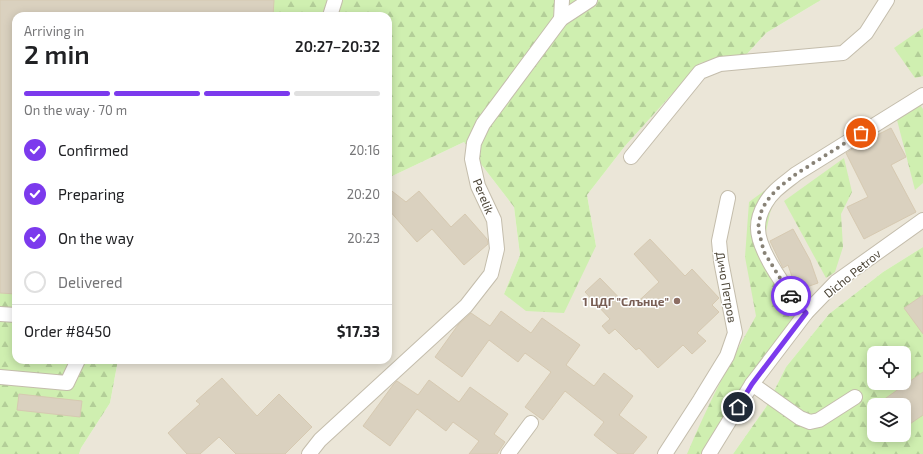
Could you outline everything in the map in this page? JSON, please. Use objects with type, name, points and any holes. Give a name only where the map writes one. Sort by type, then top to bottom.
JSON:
[{"type":"street","points":[[331,12],[335,0]]},
{"type":"street","points":[[561,19],[562,0]]},
{"type":"street","name":"Perelik","points":[[309,454],[320,440],[466,306],[491,274],[497,249],[494,220],[478,186],[472,159],[474,143],[483,124],[561,19],[590,0]]},
{"type":"street","points":[[631,157],[700,72],[720,64],[843,53],[866,33],[887,0]]},
{"type":"street","points":[[806,313],[791,296],[764,252],[758,228],[761,212],[766,202],[777,189],[796,174],[923,96]]},
{"type":"street","name":"Дичо Петров","points":[[665,454],[727,356],[735,333],[718,240],[728,198]]},
{"type":"street","name":"Dicho Petrov","points":[[709,454],[752,384],[806,313],[836,282],[923,220]]},
{"type":"street","points":[[0,314],[12,315]]},
{"type":"street","points":[[0,377],[67,383],[76,364]]},
{"type":"street","points":[[752,384],[800,418],[810,422],[819,420],[855,397]]},
{"type":"street","points":[[508,454],[531,423]]},
{"type":"shaded area","points":[[821,0],[923,0],[923,247],[883,272],[829,314],[786,367],[766,407],[733,454],[79,454],[81,448],[110,403],[117,364],[392,364],[392,176],[464,142],[514,207],[520,255],[504,294],[596,246],[587,195],[625,146],[700,63],[746,55],[766,33]]},
{"type":"green space","points":[[0,0],[821,0],[766,33],[746,55],[700,63],[625,146],[587,195],[596,246],[564,313],[526,311],[504,294],[520,255],[514,207],[464,142],[392,176],[392,12],[12,12],[12,364],[117,364],[110,403],[81,448],[79,454],[0,454]]},
{"type":"green space","points":[[923,28],[923,76],[915,78],[894,48]]},
{"type":"green space","points":[[920,105],[923,109],[923,183],[915,190],[897,120]]},
{"type":"green space","points":[[844,158],[852,192],[841,214],[843,247],[835,272],[826,278],[784,201]]},
{"type":"green space","points":[[783,177],[770,213],[763,246],[796,313],[783,345],[717,454],[687,454],[719,384],[756,316],[745,257],[749,202]]},
{"type":"green space","points":[[923,247],[923,454],[733,454],[766,407],[786,367],[829,314],[883,272]]},
{"type":"building","points":[[0,0],[274,0],[273,12],[12,12],[12,294],[0,293]]},
{"type":"building","points":[[891,128],[906,157],[891,165],[916,212],[864,239],[847,207],[868,197],[846,153],[865,141]]},
{"type":"building","points":[[392,191],[406,202],[419,191],[451,227],[465,214],[487,239],[488,244],[464,265],[432,229],[417,242],[392,214]]},
{"type":"building","points":[[793,229],[810,260],[818,283],[798,290],[788,265],[783,268],[770,241]]},
{"type":"building","name":"1 ЦДГ \"Слънце\"","points":[[650,239],[685,276],[692,269],[719,298],[712,305],[719,312],[697,333],[706,341],[692,354],[683,345],[658,368],[639,348],[636,350],[615,329],[609,334],[602,326],[610,319],[585,292],[600,278],[630,309],[659,282],[634,254]]},
{"type":"building","points":[[923,295],[923,334],[904,308]]},
{"type":"building","points":[[501,311],[531,333],[542,318],[580,345],[566,365],[594,386],[604,373],[633,396],[619,415],[647,437],[633,454],[618,454],[594,435],[604,422],[565,391],[543,420],[525,407],[551,372],[525,353],[518,362],[489,340],[462,377],[435,357],[458,325],[471,313],[490,326]]},
{"type":"building","points":[[923,372],[923,415],[911,423],[911,398],[886,398],[897,390],[911,390],[911,380]]},
{"type":"building","points":[[222,378],[257,416],[279,394],[312,427],[285,454],[236,454],[219,437],[200,454],[187,454],[168,433],[200,404],[196,401]]},
{"type":"building","points":[[429,380],[459,402],[470,387],[508,414],[494,434],[505,442],[497,454],[469,454],[479,441],[453,422],[446,431],[417,409],[390,446],[363,426],[397,381],[418,395]]},
{"type":"building","points":[[19,394],[82,401],[80,417],[17,410]]},
{"type":"way so far","points":[[791,296],[764,252],[758,228],[761,212],[766,202],[777,189],[796,174],[861,133]]},
{"type":"place","name":"1 ЦДГ \"Слънце\"","points":[[677,301]]},
{"type":"route","points":[[738,407],[752,384],[806,313],[791,296]]}]
